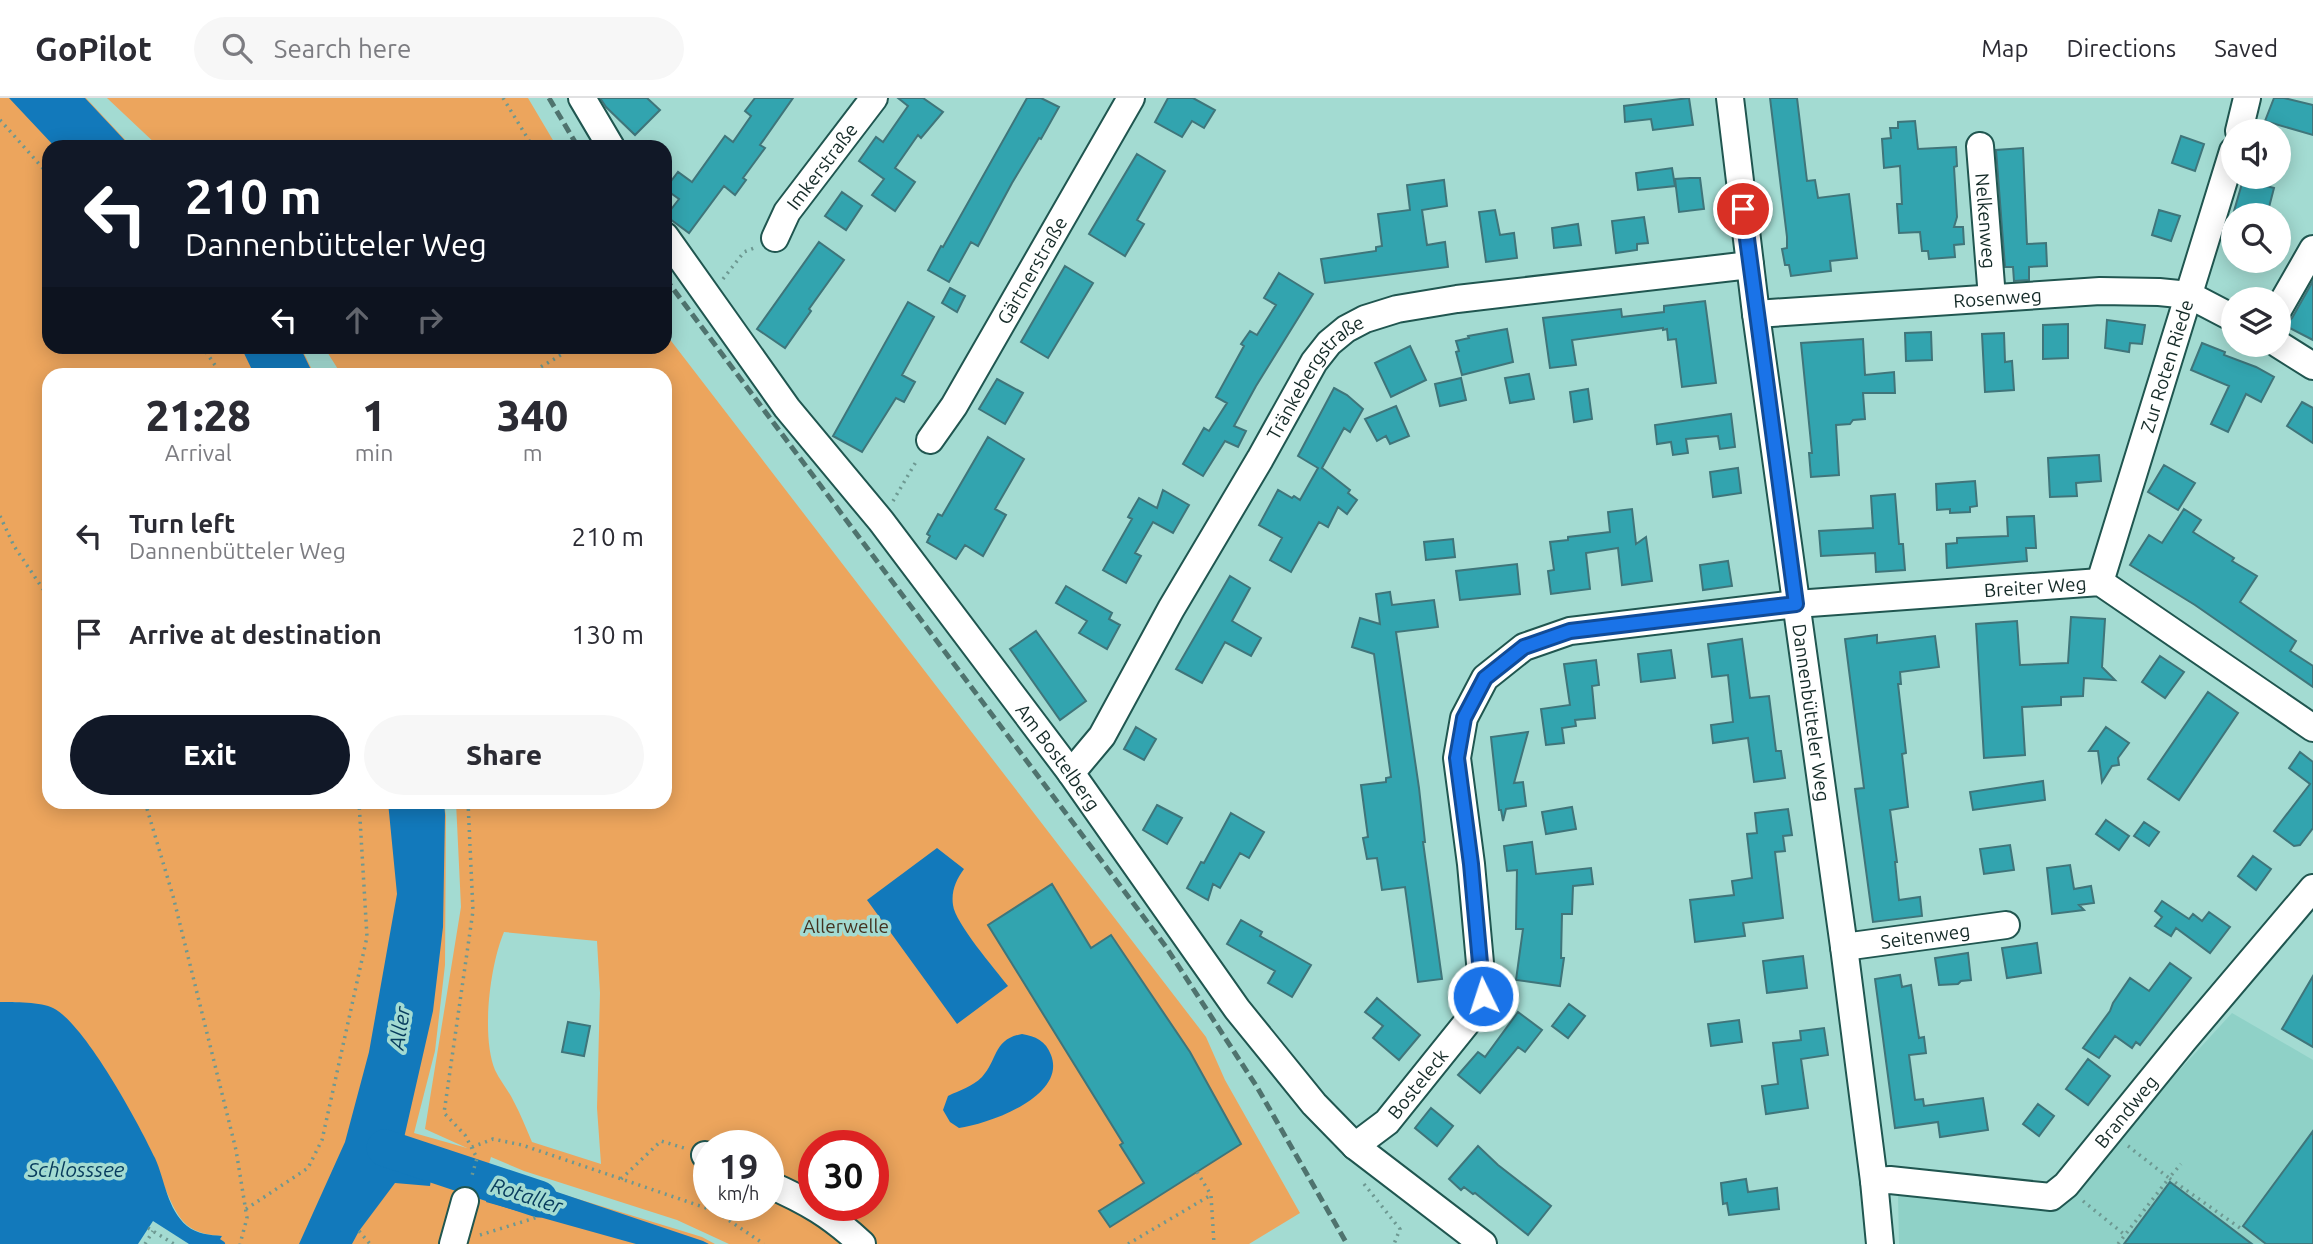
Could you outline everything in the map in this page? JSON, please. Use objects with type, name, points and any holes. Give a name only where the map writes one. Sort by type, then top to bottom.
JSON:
[{"type":"street","points":[[582,98],[607,140]]},
{"type":"street","name":"Imkerstraße","points":[[775,238],[787,212],[874,98]]},
{"type":"street","name":"Gärtnerstraße","points":[[930,440],[954,405],[1131,98]]},
{"type":"street","name":"Dannenbütteler Weg","points":[[1730,98],[1756,314],[1844,947],[1880,1244]]},
{"type":"street","points":[[2242,119],[2247,98]]},
{"type":"street","name":"Nelkenweg","points":[[1980,146],[1992,298]]},
{"type":"street","name":"Zur Roten Riede","points":[[2100,582],[2221,189]]},
{"type":"street","name":"Am Bostelberg","points":[[672,246],[787,408],[881,521],[1071,773],[1237,1009],[1314,1104],[1356,1146],[1483,1244]]},
{"type":"street","points":[[2291,287],[2313,249]]},
{"type":"street","name":"Tränkebergstraße","points":[[1071,773],[1102,736],[1171,609],[1314,362],[1329,343],[1346,329],[1365,319],[1397,309],[1457,299],[1750,265]]},
{"type":"street","name":"Rosenweg","points":[[1756,314],[2100,291],[2189,295],[2221,312]]},
{"type":"street","points":[[2291,352],[2313,366]]},
{"type":"street","name":"Breiter Weg","points":[[1796,604],[2100,582],[2313,728]]},
{"type":"street","name":"Bosteleck","points":[[1356,1146],[1387,1122],[1473,1015],[1483,996],[1471,864],[1457,758],[1464,718],[1485,678],[1524,647],[1570,631],[1796,604]]},
{"type":"street","name":"Brandweg","points":[[1874,1181],[1890,1180],[2051,1197],[2066,1185],[2313,888]]},
{"type":"street","name":"Seitenweg","points":[[1844,947],[2006,925]]},
{"type":"street","points":[[784,1191],[838,1222],[862,1244]]},
{"type":"street","points":[[453,1243],[465,1201]]},
{"type":"path","points":[[503,98],[529,140]]},
{"type":"path","points":[[0,120],[42,167]]},
{"type":"path","points":[[708,298],[744,253],[775,238]]},
{"type":"path","points":[[539,368],[563,354]]},
{"type":"path","points":[[881,521],[930,440]]},
{"type":"path","points":[[0,516],[14,546],[42,588]]},
{"type":"path","points":[[147,809],[173,896],[236,1150],[246,1210],[245,1229],[240,1244]]},
{"type":"path","points":[[246,1210],[308,1168],[322,1140],[367,937],[359,809]]},
{"type":"path","points":[[468,809],[473,911],[444,1112],[465,1135],[477,1158]]},
{"type":"path","points":[[2110,1131],[2169,1178],[2240,1228]]},
{"type":"path","points":[[472,1147],[494,1139],[522,1145],[715,1211],[764,1244]]},
{"type":"path","points":[[621,1179],[661,1141],[693,1151]]},
{"type":"path","points":[[2118,1244],[2181,1164]]},
{"type":"path","points":[[1197,1172],[1211,1195],[1214,1244]]},
{"type":"path","points":[[1359,1177],[1400,1229],[1396,1242]]},
{"type":"path","points":[[1128,1244],[1211,1195]]},
{"type":"path","points":[[2099,1214],[2125,1235]]},
{"type":"path","points":[[453,1243],[538,1217]]},
{"type":"path","points":[[148,1228],[174,1244]]},
{"type":"path","points":[[145,1244],[153,1231]]},
{"type":"path","points":[[359,1231],[370,1244]]},
{"type":"shaded area","points":[[2232,1013],[2313,1060],[2313,1244],[1899,1244],[1898,1194],[2057,1204]]},
{"type":"green space","name":"Allerwelle","points":[[0,98],[86,98],[125,140],[42,140],[42,354],[304,354],[311,368],[42,368],[42,809],[445,809],[445,965],[435,1051],[414,1133],[467,1148],[425,1129],[461,907],[456,809],[672,809],[672,368],[337,368],[328,354],[672,354],[672,342],[1206,1037],[1225,1080],[1300,1213],[1249,1244],[729,1244],[677,1220],[524,1171],[491,1157],[487,1171],[702,1237],[715,1244],[217,1244],[222,1236],[199,1232],[184,1222],[164,1186],[15,1002],[0,1002]],"holes":[[[504,932],[597,941],[600,993],[597,1108],[601,1164],[532,1142],[512,1098],[495,1070],[489,1039],[489,1001],[491,981]]]},
{"type":"green space","points":[[107,98],[528,98],[553,140],[152,140]]},
{"type":"water","points":[[9,98],[85,98],[124,140],[48,140]]},
{"type":"water","points":[[244,354],[303,354],[310,368],[251,368]]},
{"type":"water","name":"Aller","points":[[389,809],[445,809],[443,927],[433,1011],[404,1138],[435,1152],[430,1186],[395,1183],[352,1244],[299,1244],[345,1142],[369,1052],[397,894]]},
{"type":"water","points":[[937,848],[964,869],[953,890],[955,913],[985,958],[1008,986],[957,1024],[867,900]]},
{"type":"water","name":"Schlosssee","points":[[0,1002],[48,1006],[66,1018],[80,1033],[137,1122],[180,1219],[191,1229],[222,1236],[217,1244],[189,1244],[153,1221],[138,1244],[0,1244]]},
{"type":"water","points":[[1022,1034],[1039,1040],[1049,1050],[1053,1070],[1048,1083],[1037,1095],[1006,1114],[959,1128],[950,1122],[943,1110],[948,1096],[982,1077],[1001,1045],[1006,1040]]},
{"type":"water","points":[[495,1171],[709,1244],[636,1244],[486,1202]]},
{"type":"building","points":[[600,98],[647,98],[660,110],[635,135]]},
{"type":"building","points":[[755,98],[793,98],[760,145],[765,148],[743,178],[746,180],[735,195],[724,186],[689,233],[672,220],[672,208],[679,199],[672,194],[672,180],[678,172],[692,182],[725,136],[733,142],[751,116],[745,111]]},
{"type":"building","points":[[898,98],[923,98],[943,112],[921,138],[918,135],[895,168],[915,182],[895,211],[872,195],[884,179],[859,161],[876,137],[883,142],[908,106]]},
{"type":"building","points":[[1027,98],[1041,98],[1059,107],[1012,183],[978,246],[971,242],[949,282],[928,270]]},
{"type":"building","points":[[1168,98],[1193,98],[1215,110],[1204,128],[1192,121],[1182,137],[1155,122]]},
{"type":"building","points":[[1689,98],[1693,125],[1653,130],[1651,119],[1625,122],[1624,106]]},
{"type":"building","points":[[1770,98],[1797,98],[1807,181],[1815,180],[1818,198],[1849,194],[1857,258],[1830,261],[1831,271],[1791,276],[1789,265],[1785,265],[1782,249],[1787,248],[1787,237]]},
{"type":"building","points":[[2274,98],[2313,105],[2313,135],[2291,129],[2291,119],[2266,119]]},
{"type":"building","points":[[1915,121],[1918,149],[1956,147],[1957,166],[1954,167],[1957,217],[1954,227],[1963,227],[1964,244],[1954,245],[1955,257],[1929,259],[1928,251],[1922,251],[1920,232],[1899,233],[1897,204],[1902,204],[1900,166],[1884,168],[1882,139],[1891,138],[1890,128],[1898,128],[1898,122]]},
{"type":"building","points":[[2181,136],[2204,144],[2195,171],[2172,163]]},
{"type":"building","points":[[2023,148],[2027,244],[2046,243],[2047,266],[2029,267],[2029,280],[2014,281],[2013,267],[2005,267],[1996,150]]},
{"type":"building","points":[[1137,154],[1165,171],[1137,220],[1144,224],[1125,256],[1089,234]]},
{"type":"building","points":[[1672,168],[1675,186],[1638,190],[1636,173]]},
{"type":"building","points":[[1700,178],[1704,209],[1679,212],[1675,179]]},
{"type":"building","points":[[1444,180],[1447,206],[1422,210],[1427,245],[1445,242],[1448,267],[1325,283],[1321,259],[1376,251],[1376,247],[1382,246],[1378,214],[1410,210],[1407,185]]},
{"type":"building","points":[[2240,189],[2274,189],[2270,203],[2236,203]]},
{"type":"building","points":[[842,192],[862,206],[846,230],[825,216]]},
{"type":"building","points":[[1495,210],[1500,235],[1514,233],[1517,258],[1486,262],[1479,212]]},
{"type":"building","points":[[2159,210],[2180,216],[2171,241],[2152,235]]},
{"type":"building","points":[[1644,217],[1648,243],[1637,244],[1637,250],[1616,253],[1612,221]]},
{"type":"building","points":[[1578,224],[1581,245],[1554,248],[1552,228]]},
{"type":"building","points":[[819,242],[844,260],[785,348],[757,329]]},
{"type":"building","points":[[1065,266],[1093,283],[1048,358],[1021,342]]},
{"type":"building","points":[[1279,273],[1313,294],[1234,426],[1246,431],[1238,447],[1225,441],[1203,476],[1183,464],[1204,428],[1209,431],[1227,403],[1216,397],[1244,346],[1241,344],[1250,331],[1257,335],[1276,305],[1264,298]]},
{"type":"building","points":[[2313,281],[2313,340],[2291,329],[2292,318]]},
{"type":"building","points":[[950,288],[965,296],[957,312],[942,303]]},
{"type":"building","points":[[1705,301],[1716,383],[1682,387],[1676,339],[1668,340],[1667,329],[1663,328],[1572,340],[1576,365],[1550,368],[1543,318],[1621,309],[1622,317],[1664,312],[1664,306]]},
{"type":"building","points":[[908,302],[934,317],[902,375],[915,382],[904,402],[896,398],[862,452],[833,436]]},
{"type":"building","points":[[2107,320],[2145,325],[2142,344],[2130,343],[2129,352],[2105,348]]},
{"type":"building","points":[[2068,324],[2068,358],[2043,359],[2043,325]]},
{"type":"building","points":[[1507,329],[1513,362],[1462,375],[1456,341],[1469,338],[1468,336]]},
{"type":"building","points":[[1931,332],[1932,360],[1906,361],[1905,333]]},
{"type":"building","points":[[2004,333],[2005,362],[2012,361],[2014,390],[1985,392],[1982,334]]},
{"type":"building","points":[[1863,339],[1865,375],[1894,372],[1895,393],[1863,393],[1865,419],[1836,425],[1839,475],[1811,477],[1809,453],[1812,453],[1801,343]]},
{"type":"building","points":[[2202,343],[2221,350],[2221,357],[2229,357],[2256,367],[2274,377],[2261,402],[2246,394],[2228,432],[2211,424],[2229,386],[2191,370]]},
{"type":"building","points":[[1410,346],[1426,380],[1391,397],[1375,363]]},
{"type":"building","points":[[1529,374],[1534,399],[1510,403],[1505,378]]},
{"type":"building","points":[[1461,378],[1466,400],[1440,406],[1435,384]]},
{"type":"building","points":[[997,379],[1023,393],[1005,424],[979,409]]},
{"type":"building","points":[[1334,388],[1363,409],[1350,432],[1344,428],[1322,468],[1350,490],[1348,493],[1357,500],[1347,514],[1338,507],[1328,527],[1319,522],[1291,572],[1270,560],[1282,538],[1259,525],[1278,490],[1300,500],[1318,468],[1298,456]]},
{"type":"building","points":[[1588,389],[1592,419],[1574,422],[1570,392]]},
{"type":"building","points":[[2302,402],[2313,408],[2313,443],[2287,426]]},
{"type":"building","points":[[1396,406],[1409,436],[1390,444],[1386,436],[1377,441],[1365,419]]},
{"type":"building","points":[[1731,414],[1735,447],[1720,449],[1718,436],[1686,439],[1688,453],[1673,455],[1671,442],[1657,444],[1655,425]]},
{"type":"building","points":[[988,437],[1024,459],[995,509],[1006,515],[983,556],[965,545],[956,559],[927,542],[930,536],[927,534],[938,514],[942,516]]},
{"type":"building","points":[[2099,455],[2101,481],[2076,483],[2077,496],[2050,497],[2048,458]]},
{"type":"building","points":[[2164,465],[2195,483],[2178,510],[2148,492]]},
{"type":"building","points":[[1738,468],[1741,493],[1713,497],[1710,472]]},
{"type":"building","points":[[1975,481],[1977,506],[1970,507],[1970,512],[1950,513],[1950,509],[1937,510],[1936,484]]},
{"type":"building","points":[[1163,490],[1189,505],[1173,533],[1153,522],[1135,553],[1141,556],[1126,583],[1103,570],[1132,519],[1128,517],[1139,498],[1157,508]]},
{"type":"building","points":[[1895,494],[1899,544],[1903,544],[1905,570],[1876,572],[1875,553],[1821,556],[1819,531],[1873,528],[1871,496]]},
{"type":"building","points":[[1632,509],[1636,544],[1646,537],[1652,581],[1622,585],[1618,548],[1586,553],[1590,589],[1551,594],[1548,571],[1554,570],[1550,542],[1610,532],[1608,512]]},
{"type":"building","points":[[2184,509],[2201,520],[2193,532],[2257,576],[2240,602],[2296,641],[2290,651],[2313,666],[2313,687],[2195,605],[2130,565],[2149,535],[2162,543]]},
{"type":"building","points":[[2034,516],[2036,548],[2026,548],[2027,561],[1947,568],[1946,544],[1957,543],[1957,538],[2008,536],[2007,517]]},
{"type":"building","points":[[1453,539],[1455,557],[1426,560],[1424,542]]},
{"type":"building","points":[[1728,561],[1732,586],[1703,590],[1700,565]]},
{"type":"building","points":[[1517,564],[1520,594],[1460,600],[1456,571]]},
{"type":"building","points":[[1230,576],[1250,588],[1232,621],[1261,638],[1251,656],[1225,642],[1202,683],[1176,669]]},
{"type":"building","points":[[1066,586],[1112,613],[1109,619],[1120,625],[1107,649],[1079,633],[1087,621],[1056,603]]},
{"type":"building","points":[[1390,592],[1392,605],[1434,600],[1438,627],[1396,632],[1419,788],[1423,842],[1442,979],[1418,982],[1405,887],[1382,890],[1377,858],[1367,859],[1363,838],[1368,837],[1361,785],[1386,782],[1386,778],[1391,777],[1374,654],[1352,647],[1360,618],[1380,624],[1376,594]]},
{"type":"building","points":[[2071,617],[2105,619],[2102,667],[2115,680],[2084,678],[2083,696],[2061,697],[2061,705],[2022,707],[2025,755],[1984,758],[1976,624],[2017,621],[2020,665],[2068,663]]},
{"type":"building","points":[[1036,631],[1086,701],[1060,720],[1010,649]]},
{"type":"building","points":[[1877,635],[1877,643],[1935,636],[1939,667],[1900,672],[1901,684],[1898,684],[1906,753],[1902,754],[1908,807],[1890,810],[1895,862],[1899,900],[1920,897],[1922,916],[1873,922],[1855,789],[1864,788],[1845,639]]},
{"type":"building","points":[[1742,639],[1750,698],[1769,696],[1776,751],[1781,751],[1785,778],[1754,782],[1748,738],[1713,743],[1711,725],[1733,722],[1728,675],[1712,677],[1708,644]]},
{"type":"building","points":[[1671,650],[1675,678],[1641,682],[1638,654]]},
{"type":"building","points":[[2160,656],[2184,672],[2165,698],[2142,682]]},
{"type":"building","points":[[1596,660],[1599,685],[1592,686],[1595,718],[1575,720],[1576,726],[1562,728],[1564,743],[1546,745],[1541,709],[1570,705],[1564,664]]},
{"type":"building","points":[[2208,692],[2238,713],[2179,800],[2148,779]]},
{"type":"building","points":[[1136,727],[1156,739],[1144,760],[1124,749]]},
{"type":"building","points":[[2106,727],[2129,743],[2118,758],[2119,765],[2112,766],[2102,782],[2098,751],[2089,751]]},
{"type":"building","points":[[1528,732],[1514,783],[1523,782],[1526,806],[1506,809],[1503,821],[1499,810],[1491,737]]},
{"type":"building","points":[[2300,752],[2313,762],[2313,828],[2300,845],[2294,846],[2274,831],[2310,784],[2289,768]]},
{"type":"building","points":[[2043,781],[2045,800],[1973,810],[1970,792]]},
{"type":"building","points":[[1157,805],[1182,818],[1167,844],[1143,830]]},
{"type":"building","points":[[1572,807],[1576,829],[1546,834],[1542,812]]},
{"type":"building","points":[[1788,809],[1792,835],[1783,836],[1785,851],[1775,852],[1783,918],[1743,923],[1745,936],[1695,942],[1690,900],[1734,895],[1732,881],[1752,878],[1747,834],[1757,833],[1755,813]]},
{"type":"building","points":[[1231,813],[1264,832],[1249,858],[1240,853],[1220,888],[1213,884],[1208,900],[1187,888]]},
{"type":"building","points":[[2106,820],[2129,836],[2119,850],[2096,834]]},
{"type":"building","points":[[2144,822],[2159,832],[2149,846],[2134,836]]},
{"type":"building","points":[[1532,842],[1536,874],[1591,868],[1593,884],[1573,886],[1572,914],[1562,914],[1561,958],[1564,958],[1560,986],[1516,980],[1523,929],[1516,929],[1517,870],[1507,871],[1504,846]]},
{"type":"building","points":[[2010,845],[2014,870],[1984,874],[1980,849]]},
{"type":"building","points":[[2253,856],[2271,869],[2256,890],[2238,876]]},
{"type":"building","points":[[2070,865],[2074,889],[2091,886],[2094,903],[2079,905],[2084,910],[2052,914],[2047,868]]},
{"type":"building","points":[[1052,884],[1091,948],[1111,935],[1190,1052],[1241,1144],[1110,1227],[1099,1211],[1144,1183],[1120,1145],[1123,1143],[988,925]]},
{"type":"building","points":[[2162,901],[2189,919],[2193,914],[2202,921],[2209,912],[2230,927],[2210,953],[2176,928],[2171,936],[2155,926],[2162,917],[2155,911]]},
{"type":"building","points":[[1241,920],[1262,932],[1260,936],[1311,965],[1292,997],[1268,983],[1275,971],[1227,944]]},
{"type":"building","points":[[2037,943],[2041,973],[2007,978],[2002,948]]},
{"type":"building","points":[[1968,953],[1971,980],[1939,985],[1935,958]]},
{"type":"building","points":[[1803,956],[1807,988],[1767,993],[1763,961]]},
{"type":"building","points":[[2170,963],[2191,978],[2140,1045],[2136,1042],[2132,1048],[2115,1036],[2099,1058],[2083,1048],[2130,978],[2149,991]]},
{"type":"building","points":[[1900,975],[1902,987],[1911,985],[1919,1038],[1924,1037],[1926,1053],[1909,1055],[1915,1100],[1923,1099],[1924,1106],[1983,1098],[1988,1130],[1940,1137],[1938,1122],[1895,1128],[1875,979]]},
{"type":"building","points":[[2313,976],[2313,1047],[2282,1029]]},
{"type":"building","points":[[1377,998],[1420,1035],[1399,1060],[1373,1038],[1383,1026],[1365,1012]]},
{"type":"building","points":[[1569,1004],[1585,1016],[1568,1038],[1552,1026]]},
{"type":"building","points":[[1518,1012],[1542,1030],[1525,1052],[1518,1047],[1480,1093],[1458,1075],[1478,1052],[1485,1057]]},
{"type":"building","points":[[1739,1020],[1742,1042],[1711,1046],[1708,1024]]},
{"type":"building","points":[[568,1022],[590,1026],[584,1056],[562,1052]]},
{"type":"building","points":[[1824,1028],[1828,1055],[1801,1059],[1808,1108],[1766,1114],[1762,1086],[1778,1084],[1773,1043],[1801,1040],[1800,1031]]},
{"type":"building","points":[[2088,1059],[2110,1076],[2088,1105],[2066,1089]]},
{"type":"building","points":[[2038,1104],[2054,1116],[2039,1136],[2023,1124]]},
{"type":"building","points":[[1431,1108],[1453,1126],[1437,1146],[1415,1128]]},
{"type":"building","points":[[2313,1131],[2313,1244],[2266,1244],[2243,1226]]},
{"type":"building","points":[[1478,1146],[1551,1206],[1528,1235],[1475,1193],[1464,1187],[1461,1190],[1449,1179]]},
{"type":"building","points":[[1746,1179],[1748,1192],[1777,1188],[1779,1209],[1729,1215],[1727,1203],[1723,1204],[1721,1183]]},
{"type":"building","points":[[2170,1182],[2252,1244],[2124,1244]]},
{"type":"waterway","name":"Rotaller","points":[[385,1148],[539,1199]]},
{"type":"railway","points":[[549,98],[574,140]]},
{"type":"railway","points":[[672,287],[1166,947],[1257,1087],[1347,1244]]},
{"type":"route","points":[[1483,996],[1471,864],[1457,758],[1464,718],[1485,678],[1524,647],[1570,631],[1796,604],[1743,209]]}]
